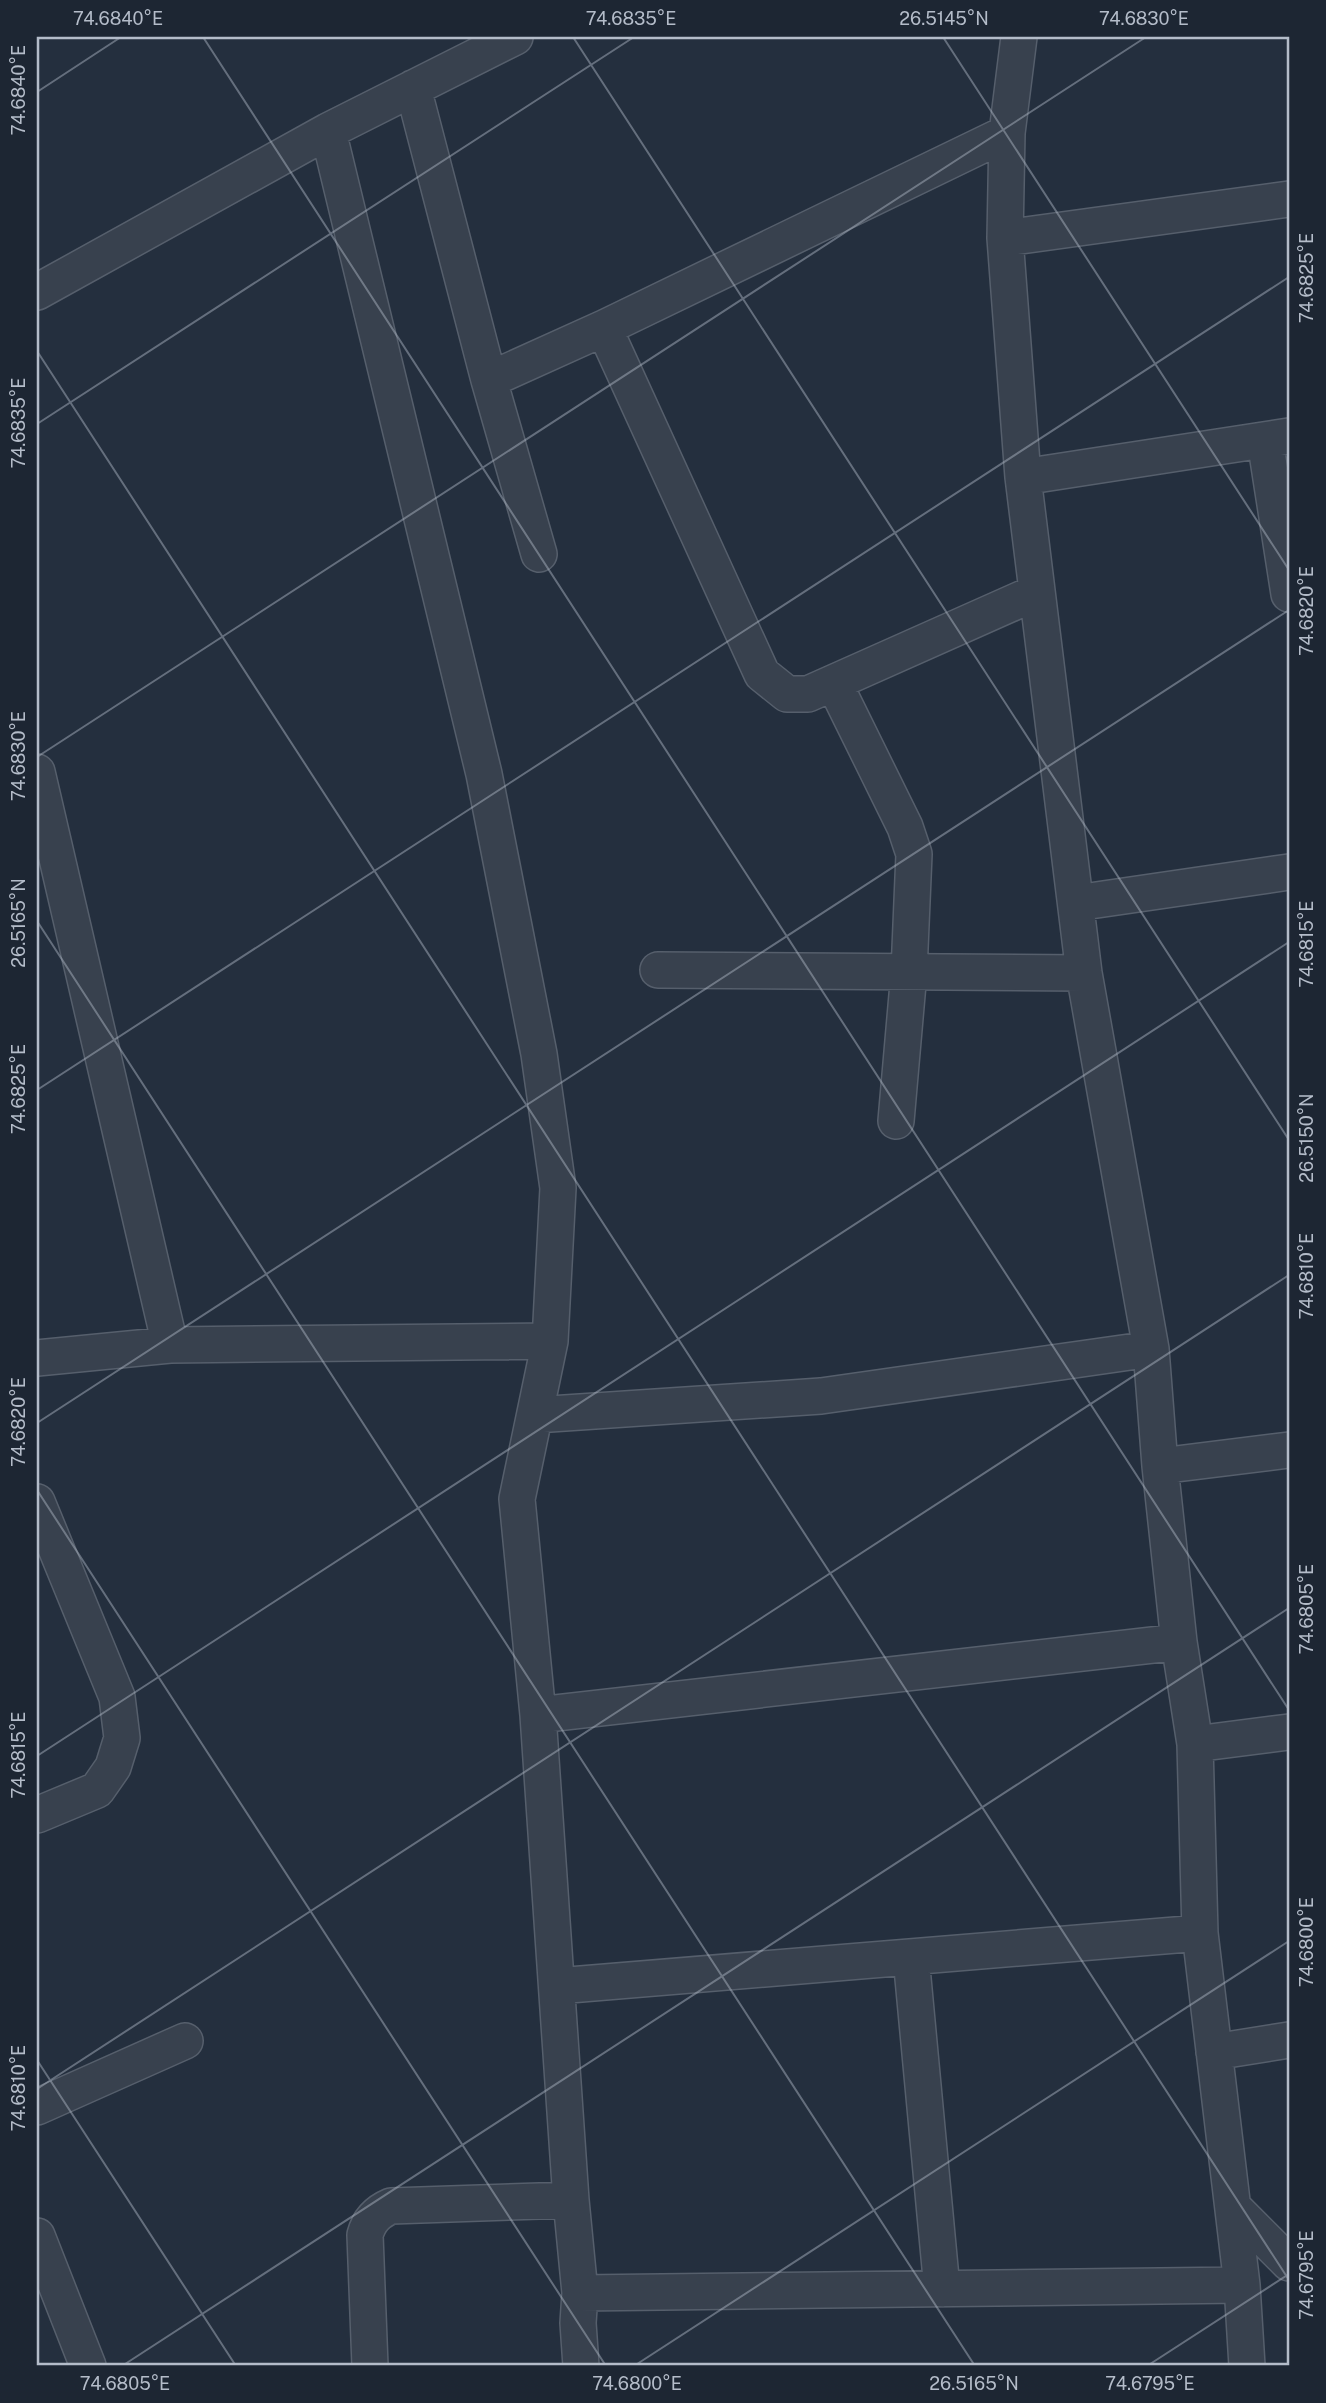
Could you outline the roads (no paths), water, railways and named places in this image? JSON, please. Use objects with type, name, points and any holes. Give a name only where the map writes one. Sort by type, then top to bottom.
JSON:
[{"type":"street","points":[[37,292],[328,131],[515,37]]},
{"type":"street","points":[[1019,37],[1006,133],[1005,238],[1023,477],[1084,973],[1151,1349],[1160,1466],[1179,1642],[1195,1744],[1200,1933],[1242,2285],[1247,2366]]},
{"type":"street","points":[[413,88],[489,380],[538,554]]},
{"type":"street","points":[[328,131],[484,774],[539,1054],[558,1188],[550,1342],[517,1499],[538,1715],[571,2200],[580,2293],[578,2323],[582,2366]]},
{"type":"street","points":[[489,380],[604,328],[1006,133]]},
{"type":"street","points":[[1005,238],[1289,199]]},
{"type":"street","points":[[604,328],[762,674],[787,694],[808,694],[1037,592]]},
{"type":"street","points":[[1023,477],[1277,438],[1289,594]]},
{"type":"street","points":[[834,683],[905,827],[914,853],[909,972],[896,1121]]},
{"type":"street","points":[[37,772],[170,1345]]},
{"type":"street","points":[[1076,904],[1289,872]]},
{"type":"street","points":[[659,970],[1084,973]]},
{"type":"street","points":[[37,1358],[170,1345],[550,1342]]},
{"type":"street","points":[[535,1415],[821,1396],[1151,1349]]},
{"type":"street","points":[[1160,1466],[1289,1450]]},
{"type":"street","points":[[37,1502],[117,1697],[122,1738],[113,1767],[97,1790],[37,1815]]},
{"type":"street","points":[[538,1715],[1179,1642]]},
{"type":"street","points":[[1195,1744],[1289,1732]]},
{"type":"street","points":[[557,1986],[1200,1933]]},
{"type":"street","points":[[911,1957],[942,2289]]},
{"type":"street","points":[[37,2107],[185,2040]]},
{"type":"street","points":[[1214,2052],[1289,2040]]},
{"type":"street","points":[[370,2366],[365,2235],[367,2227],[378,2212],[391,2206],[571,2200]]},
{"type":"street","points":[[1233,2207],[1289,2263]]},
{"type":"street","points":[[37,2236],[88,2366]]},
{"type":"street","points":[[580,2293],[1242,2285]]}]
